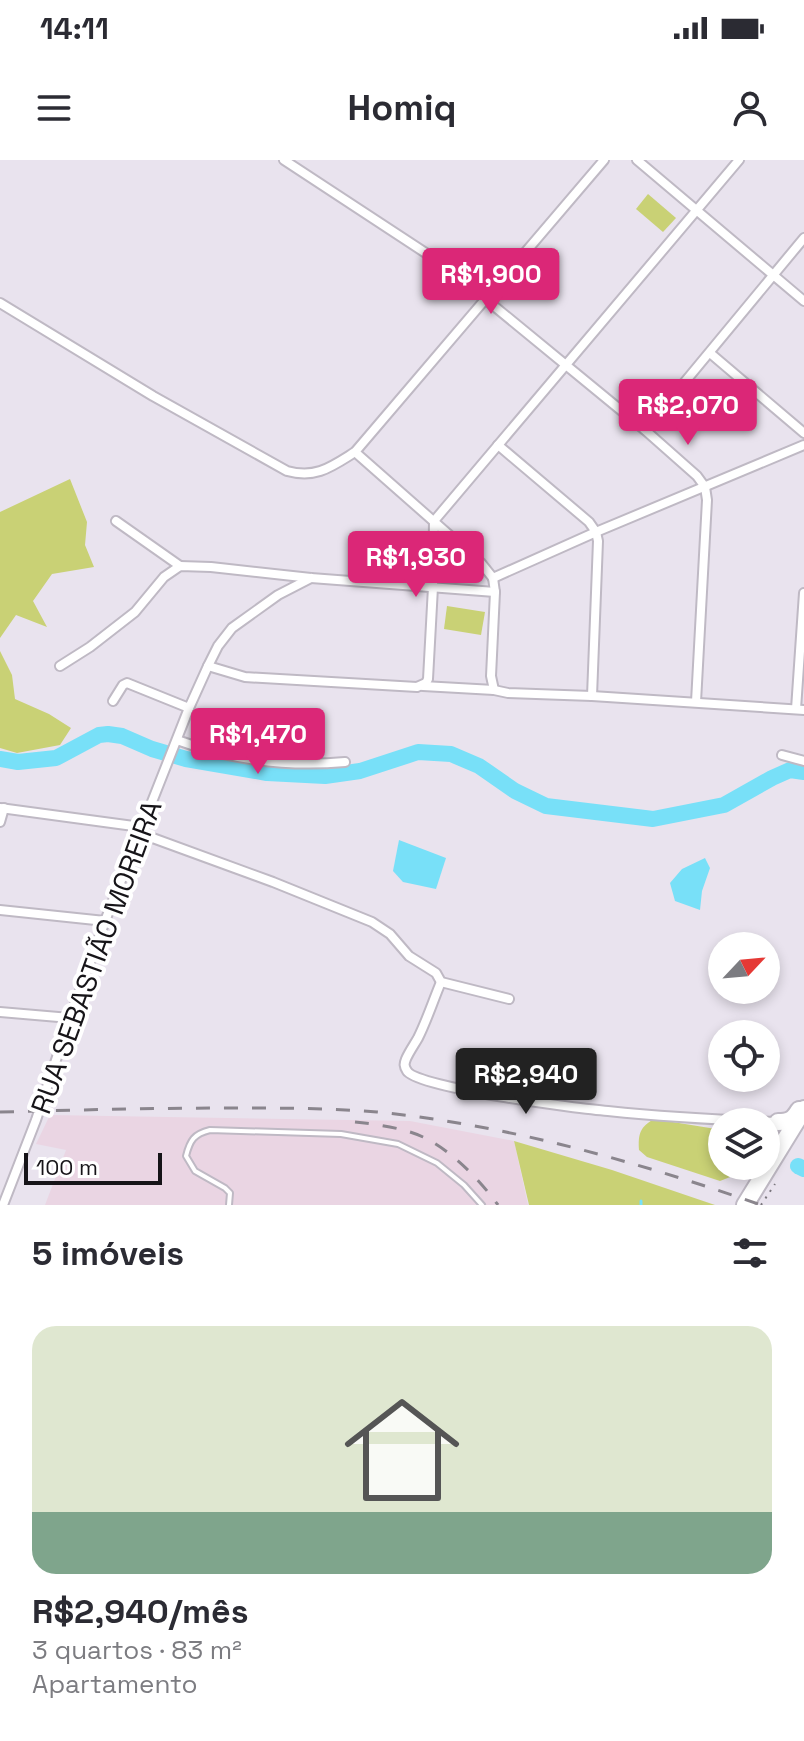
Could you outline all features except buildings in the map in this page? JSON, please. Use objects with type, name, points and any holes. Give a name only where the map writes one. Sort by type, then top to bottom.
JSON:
[{"type":"highway","points":[[780,1122],[794,1118],[804,1102]]},
{"type":"highway","points":[[780,1149],[804,1109]]},
{"type":"highway","points":[[780,1124],[785,1132],[780,1146]]},
{"type":"highway","points":[[753,1205],[804,1132]]},
{"type":"highway","points":[[745,1205],[761,1180]]},
{"type":"street","points":[[284,160],[444,265],[697,476],[705,487],[707,500],[696,702]]},
{"type":"street","points":[[0,303],[153,396],[287,471],[316,473],[355,452],[604,160]]},
{"type":"street","points":[[637,160],[804,301]]},
{"type":"street","points":[[425,682],[433,587],[434,521],[739,160]]},
{"type":"street","points":[[645,430],[804,238]]},
{"type":"street","points":[[710,353],[804,433]]},
{"type":"street","points":[[498,445],[589,522],[596,532],[592,696]]},
{"type":"street","points":[[493,578],[804,445]]},
{"type":"street","points":[[355,452],[481,563],[493,578],[491,676],[494,690]]},
{"type":"street","points":[[116,521],[180,566],[495,592]]},
{"type":"street","points":[[60,666],[135,612],[164,577],[180,566]]},
{"type":"street","name":"RUA SEBASTIÃO MOREIRA","points":[[3,1205],[105,921],[208,666],[218,646],[238,623],[278,595],[311,578]]},
{"type":"street","points":[[208,666],[245,677],[417,687],[425,682],[508,693],[800,710],[804,593]]},
{"type":"street","points":[[113,701],[127,683],[189,708]]},
{"type":"street","points":[[177,740],[209,752],[257,760],[307,764],[345,762]]},
{"type":"street","points":[[782,755],[804,761]]},
{"type":"street","points":[[0,822],[2,808],[140,830],[372,922],[390,934],[409,956],[436,973],[441,982],[509,999]]},
{"type":"street","points":[[0,910],[105,921]]},
{"type":"street","points":[[441,982],[405,1060],[407,1071],[416,1078],[481,1093],[606,1111],[708,1119]]},
{"type":"street","points":[[0,1012],[70,1018]]},
{"type":"lane","points":[[229,1205],[230,1193],[195,1171],[186,1156],[190,1142],[197,1133],[210,1130],[341,1134],[398,1144],[437,1163],[482,1205]]},
{"type":"path","points":[[761,1205],[775,1184]]},
{"type":"shaded area","points":[[50,1115],[410,1121],[514,1141],[528,1205],[45,1205],[66,1150],[36,1144]]},
{"type":"green space","points":[[648,194],[676,218],[663,232],[636,209]]},
{"type":"green space","points":[[70,479],[87,522],[85,545],[94,567],[52,574],[33,601],[47,627],[16,615],[0,638],[0,512]]},
{"type":"green space","points":[[447,606],[485,612],[481,635],[444,629]]},
{"type":"green space","points":[[0,651],[12,675],[15,699],[71,728],[60,745],[17,753],[0,748]]},
{"type":"green space","points":[[654,1119],[708,1128],[708,1177],[647,1157],[639,1150],[640,1135]]},
{"type":"green space","points":[[514,1141],[612,1170],[715,1205],[529,1205]]},
{"type":"water","points":[[399,840],[446,858],[436,889],[403,882],[393,871]]},
{"type":"water","points":[[705,858],[710,868],[702,891],[700,910],[675,901],[670,883],[682,869]]},
{"type":"waterway","points":[[0,759],[18,762],[56,758],[99,735],[108,734],[186,759],[267,773],[325,776],[360,771],[418,752],[451,754],[479,766],[515,791],[546,806],[653,819],[724,805],[790,770],[804,772]]},
{"type":"waterway","points":[[798,1166],[804,1169]]},
{"type":"railway","points":[[0,1112],[173,1108],[377,1112],[475,1126],[572,1147],[761,1205]]},
{"type":"railway","points":[[355,1122],[407,1131],[434,1143],[464,1166],[498,1205]]}]
